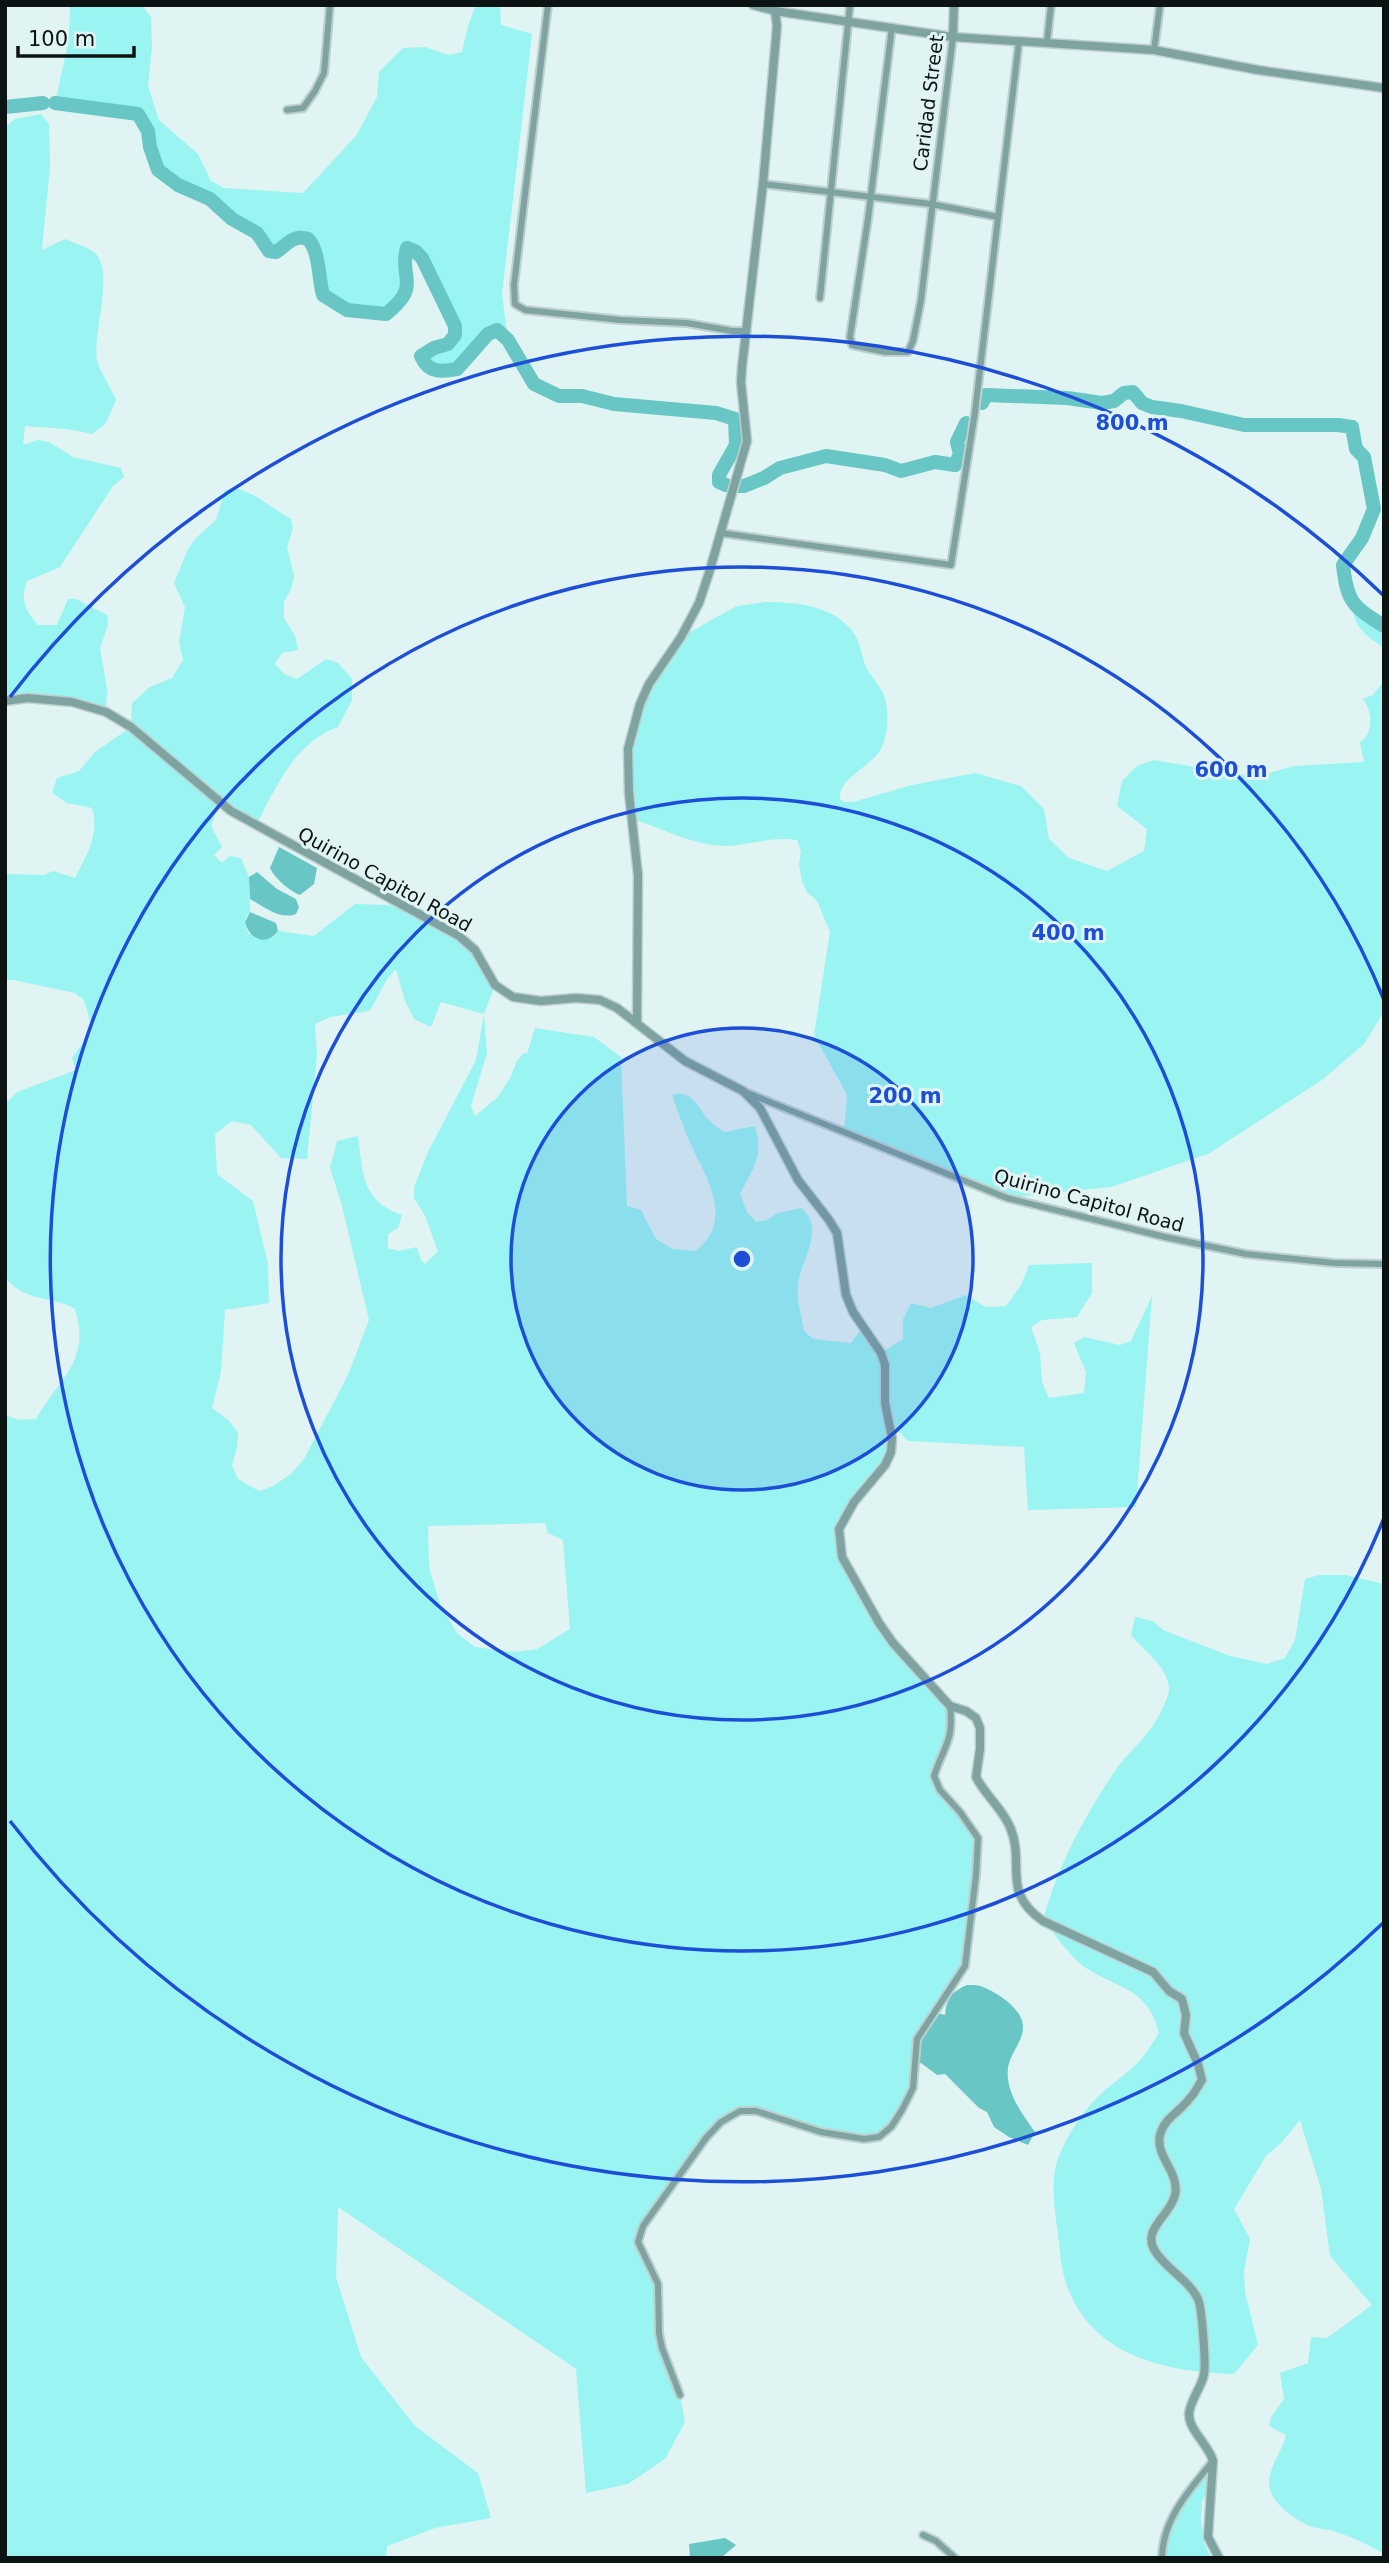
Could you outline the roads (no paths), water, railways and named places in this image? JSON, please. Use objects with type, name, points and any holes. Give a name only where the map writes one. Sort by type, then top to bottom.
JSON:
[{"type":"street","points":[[288,110],[303,108],[321,82],[330,5]]},
{"type":"street","points":[[548,5],[514,285],[515,304],[525,310],[621,320],[687,323],[747,331]]},
{"type":"street","points":[[753,5],[775,11],[953,37],[1154,50],[1258,70],[1384,88]]},
{"type":"street","points":[[820,298],[850,5]]},
{"type":"street","name":"Caridad Street","points":[[871,197],[849,337],[855,347],[885,352],[908,352],[914,341],[921,300],[953,37],[954,5]]},
{"type":"street","points":[[1048,42],[1051,5]]},
{"type":"street","points":[[1154,50],[1160,5]]},
{"type":"street","points":[[637,1023],[638,875],[629,793],[628,749],[640,705],[649,684],[681,637],[699,603],[747,441],[741,382],[776,50],[775,11]]},
{"type":"street","points":[[871,197],[892,27]]},
{"type":"street","points":[[721,533],[951,565],[975,412],[1019,41]]},
{"type":"street","points":[[763,184],[932,204],[998,216]]},
{"type":"street","name":"Quirino Capitol Road","points":[[5,701],[27,698],[72,702],[106,712],[131,727],[231,811],[459,936],[475,950],[495,985],[513,997],[541,1001],[576,998],[600,1000],[618,1008],[685,1061],[743,1091],[1007,1198],[1246,1254],[1334,1264],[1384,1264]]},
{"type":"street","points":[[743,1091],[760,1108],[798,1180],[837,1233],[846,1295],[853,1311],[881,1353],[885,1365],[885,1403],[890,1422],[891,1452],[845,1516],[839,1529],[842,1557],[893,1643],[950,1706],[976,1718],[980,1728],[976,1777],[994,1804],[1002,1811],[1013,1834],[1017,1851],[1015,1878],[1022,1902],[1042,1920],[1153,1972],[1169,1992],[1182,1999],[1186,2015],[1184,2033],[1202,2080],[1191,2098],[1170,2117],[1159,2135],[1160,2151],[1175,2179],[1175,2195],[1169,2208],[1154,2227],[1151,2238],[1155,2251],[1198,2300],[1205,2373],[1189,2413],[1192,2424],[1211,2452],[1213,2461],[1208,2537],[1219,2558]]},
{"type":"street","points":[[680,2395],[659,2333],[658,2284],[638,2242],[643,2226],[706,2138],[721,2122],[740,2111],[756,2111],[821,2132],[864,2139],[879,2137],[891,2127],[913,2088],[917,2039],[965,1966],[978,1838],[940,1790],[933,1776],[950,1739],[950,1706]]},
{"type":"street","points":[[1162,2558],[1166,2532],[1178,2508],[1213,2461]]},
{"type":"street","points":[[923,2535],[936,2541],[956,2558]]},
{"type":"waterway","points":[[5,107],[43,103]]},
{"type":"waterway","points":[[55,103],[138,114],[148,131],[158,170],[178,185],[210,199],[232,219],[257,233],[269,251],[276,252],[294,239],[308,239],[317,258],[323,295],[347,310],[386,314],[397,304],[407,288],[407,248],[415,251],[422,258],[455,326],[455,335],[448,344],[421,356],[431,368],[440,371],[457,369],[488,334],[497,330],[508,340],[534,384],[559,396],[582,396],[614,404],[716,413],[735,419],[736,445],[719,475],[719,482],[726,485]]},
{"type":"waterway","points":[[982,403],[986,395],[1067,398],[1102,403],[1114,401],[1124,393],[1133,392],[1142,403],[1152,407],[1244,425],[1352,427],[1356,449],[1364,457],[1374,509],[1362,538],[1343,565],[1353,602],[1365,614],[1384,626]]},
{"type":"waterway","points":[[736,486],[744,486],[764,478],[780,468],[826,456],[885,465],[901,471],[935,462],[955,465],[960,454],[957,442],[966,423]]}]
